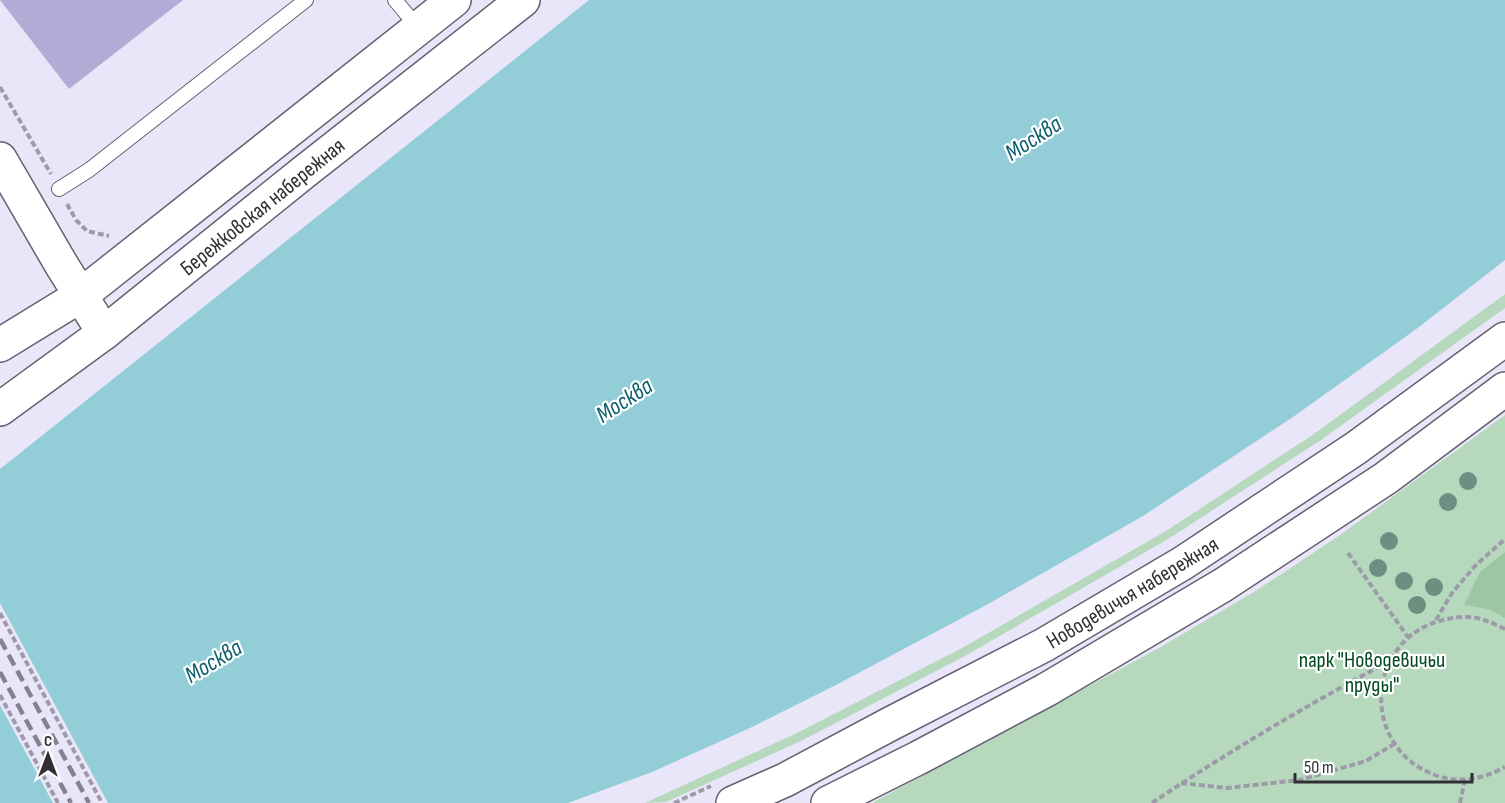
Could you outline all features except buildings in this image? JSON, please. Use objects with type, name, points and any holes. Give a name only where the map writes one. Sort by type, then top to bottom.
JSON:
[{"type":"main road","name":"Бережковская набережная","points":[[0,345],[80,296],[454,0]]},
{"type":"main road","name":"Бережковская набережная","points":[[0,409],[104,333],[523,0]]},
{"type":"main road","points":[[0,159],[104,333]]},
{"type":"main road","name":"Новодевичья набережная","points":[[725,793],[785,780],[1044,645],[1183,563],[1356,448],[1505,339]]},
{"type":"main road","name":"Новодевичья набережная","points":[[828,803],[1046,690],[1223,585],[1386,478],[1505,390]]},
{"type":"lane","points":[[59,189],[88,170],[306,0]]},
{"type":"lane","points":[[395,0],[418,29]]},
{"type":"path","points":[[0,87],[76,220],[87,231],[109,236]]},
{"type":"path","points":[[1436,621],[1452,593],[1505,539]]},
{"type":"path","points":[[1348,553],[1408,637]]},
{"type":"path","points":[[0,613],[102,803]]},
{"type":"path","points":[[1505,629],[1483,619],[1459,616],[1421,627],[1397,649],[1389,662],[1382,683],[1380,704],[1385,725],[1394,744],[1408,759],[1425,771],[1445,778],[1465,780],[1490,775],[1505,767]]},
{"type":"path","points":[[1152,803],[1330,693],[1389,662]]},
{"type":"path","points":[[0,695],[58,803]]},
{"type":"path","points":[[1181,783],[1227,788],[1300,780],[1365,761],[1394,744]]},
{"type":"path","points":[[1460,803],[1465,780]]},
{"type":"path","points":[[674,803],[725,793]]},
{"type":"green space","points":[[1505,294],[1505,308],[1321,440],[1168,539],[965,656],[801,741],[666,802],[645,803],[797,733],[962,648],[1166,531],[1314,434]]},
{"type":"green space","name":"парк \"Новодевичьи пруды\"","points":[[1505,415],[1505,803],[872,803],[1159,648],[1257,590],[1340,535]]},
{"type":"green space","points":[[1505,552],[1505,618],[1488,609],[1464,605],[1480,572]]},
{"type":"water","name":"Москва","points":[[589,0],[1505,0],[1505,260],[1415,330],[1293,417],[1143,516],[990,603],[750,728],[652,772],[568,803],[0,803],[0,469]]},
{"type":"pier","points":[[0,603],[108,803],[53,803],[0,705]]},
{"type":"railway","points":[[0,639],[89,803]]},
{"type":"railway","points":[[0,672],[71,803]]}]
